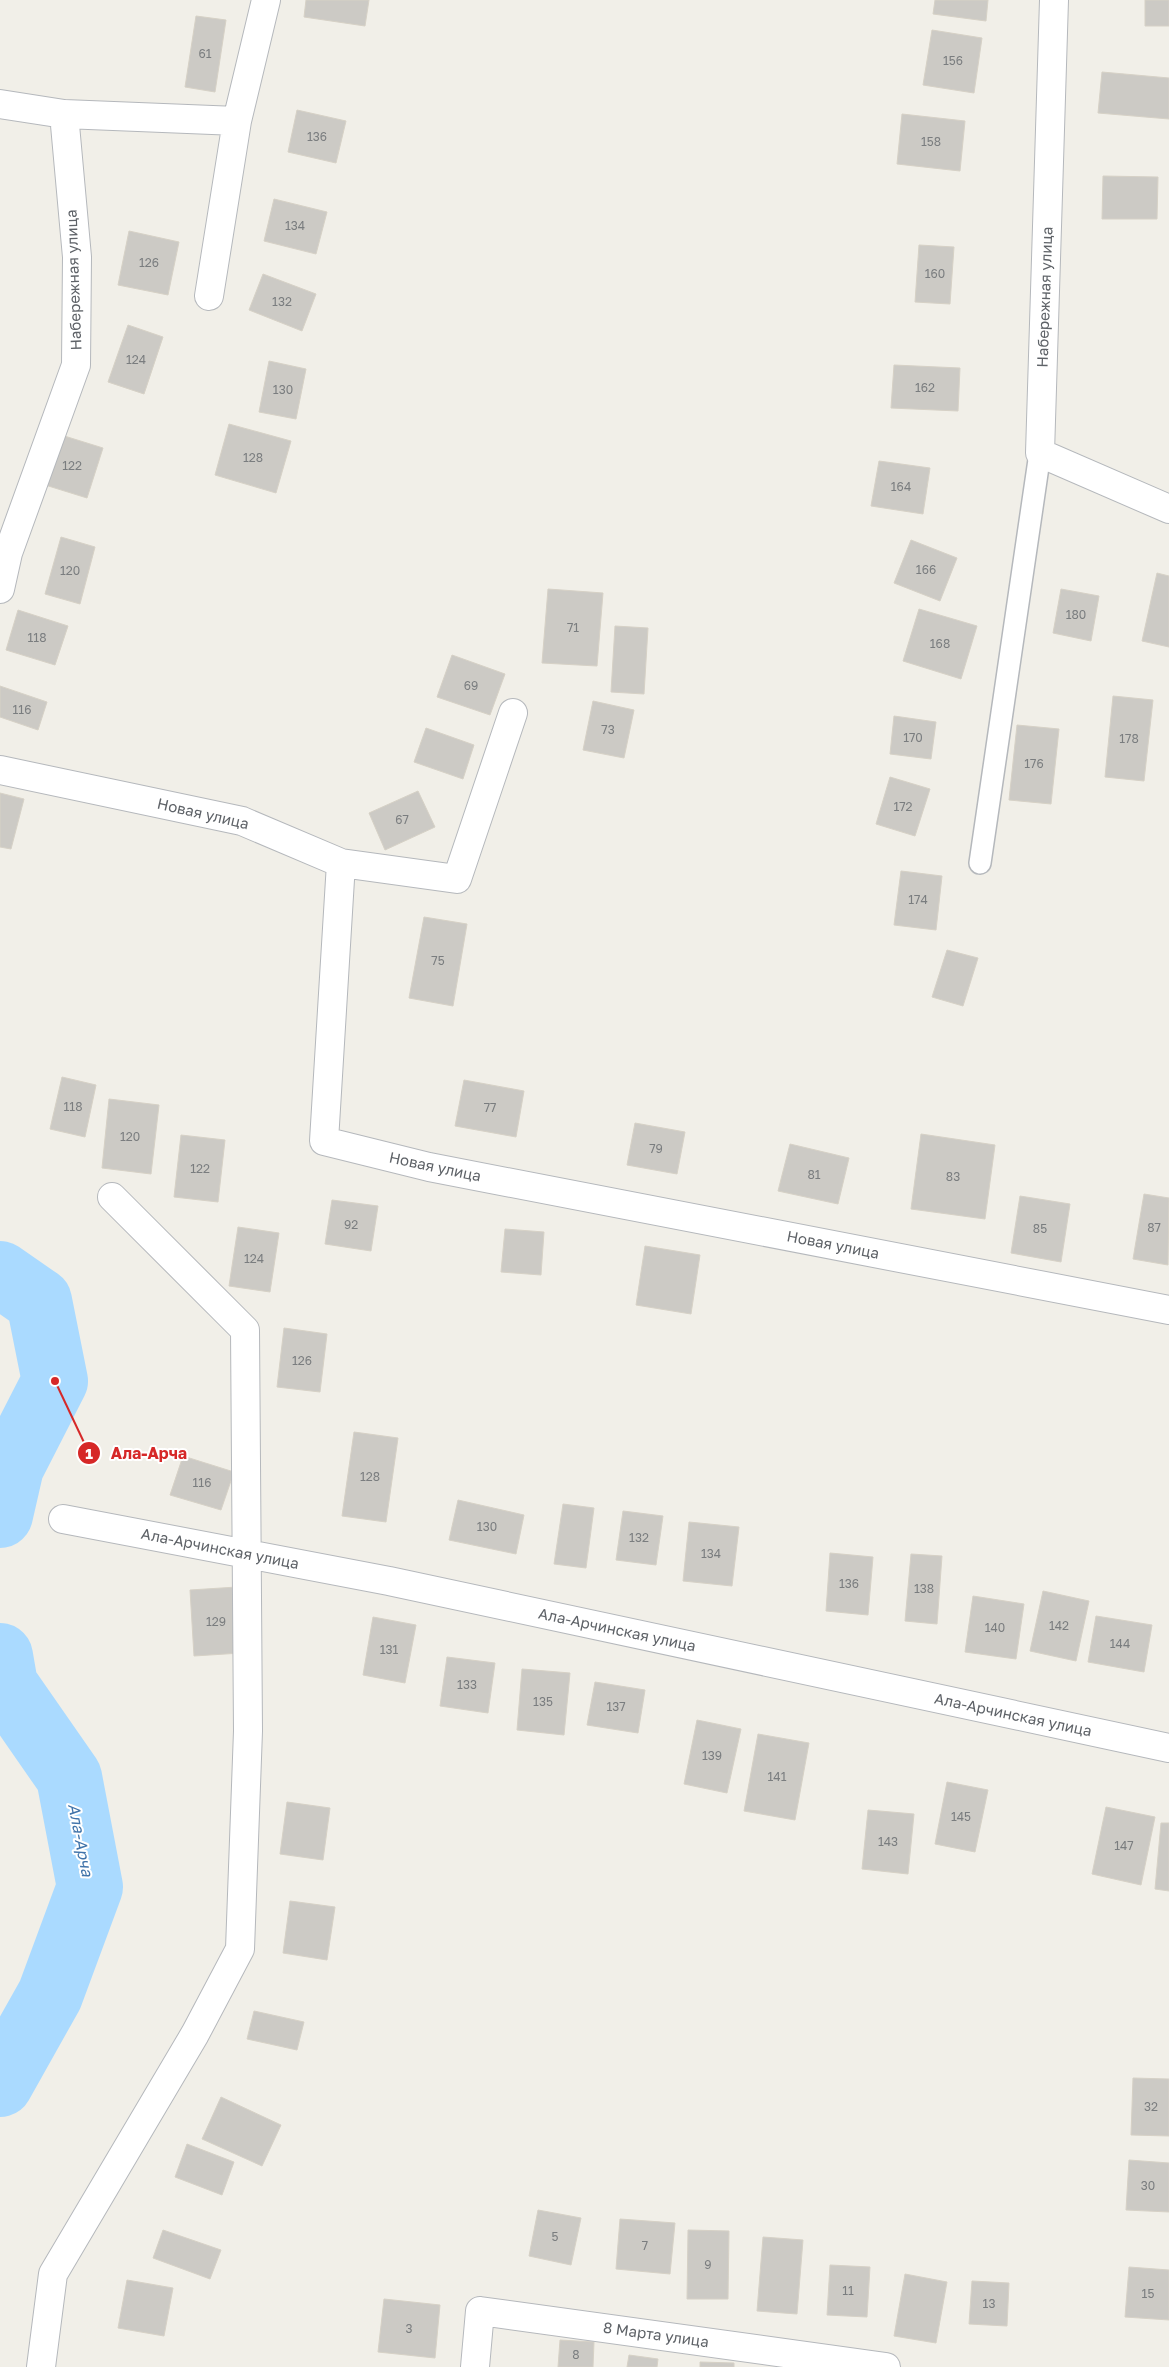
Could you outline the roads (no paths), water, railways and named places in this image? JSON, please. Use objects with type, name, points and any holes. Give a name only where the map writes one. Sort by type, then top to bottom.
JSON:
[{"type":"street","points":[[209,296],[238,121],[266,0]]},
{"type":"street","name":"Набережная улица","points":[[1040,453],[1054,0]]},
{"type":"street","points":[[0,104],[64,114],[238,121]]},
{"type":"street","name":"Набережная улица","points":[[0,589],[8,553],[76,365],[77,257],[64,114]]},
{"type":"street","points":[[1040,453],[1169,509]]},
{"type":"street","points":[[341,863],[457,879],[513,713]]},
{"type":"street","name":"Новая улица","points":[[0,770],[242,821],[341,863],[324,1142],[430,1167],[1169,1310]]},
{"type":"street","points":[[41,2367],[53,2274],[195,2034],[240,1949],[248,1730],[245,1554],[245,1330],[112,1197]]},
{"type":"street","name":"Ала-Арчинская улица","points":[[63,1519],[399,1583],[1169,1748]]},
{"type":"street","name":"8 Марта улица","points":[[475,2367],[480,2311],[886,2367]]},
{"type":"lane","points":[[980,863],[1040,453]]},
{"type":"waterway","name":"Ала-Арча","points":[[0,1274],[39,1301],[55,1381],[11,1467],[0,1515]]},
{"type":"waterway","name":"Ала-Арча","points":[[0,1656],[5,1685],[69,1777],[90,1887],[50,1995],[0,2084]]},
{"type":"place","name":"Ала-Арча","points":[[55,1381]]}]
